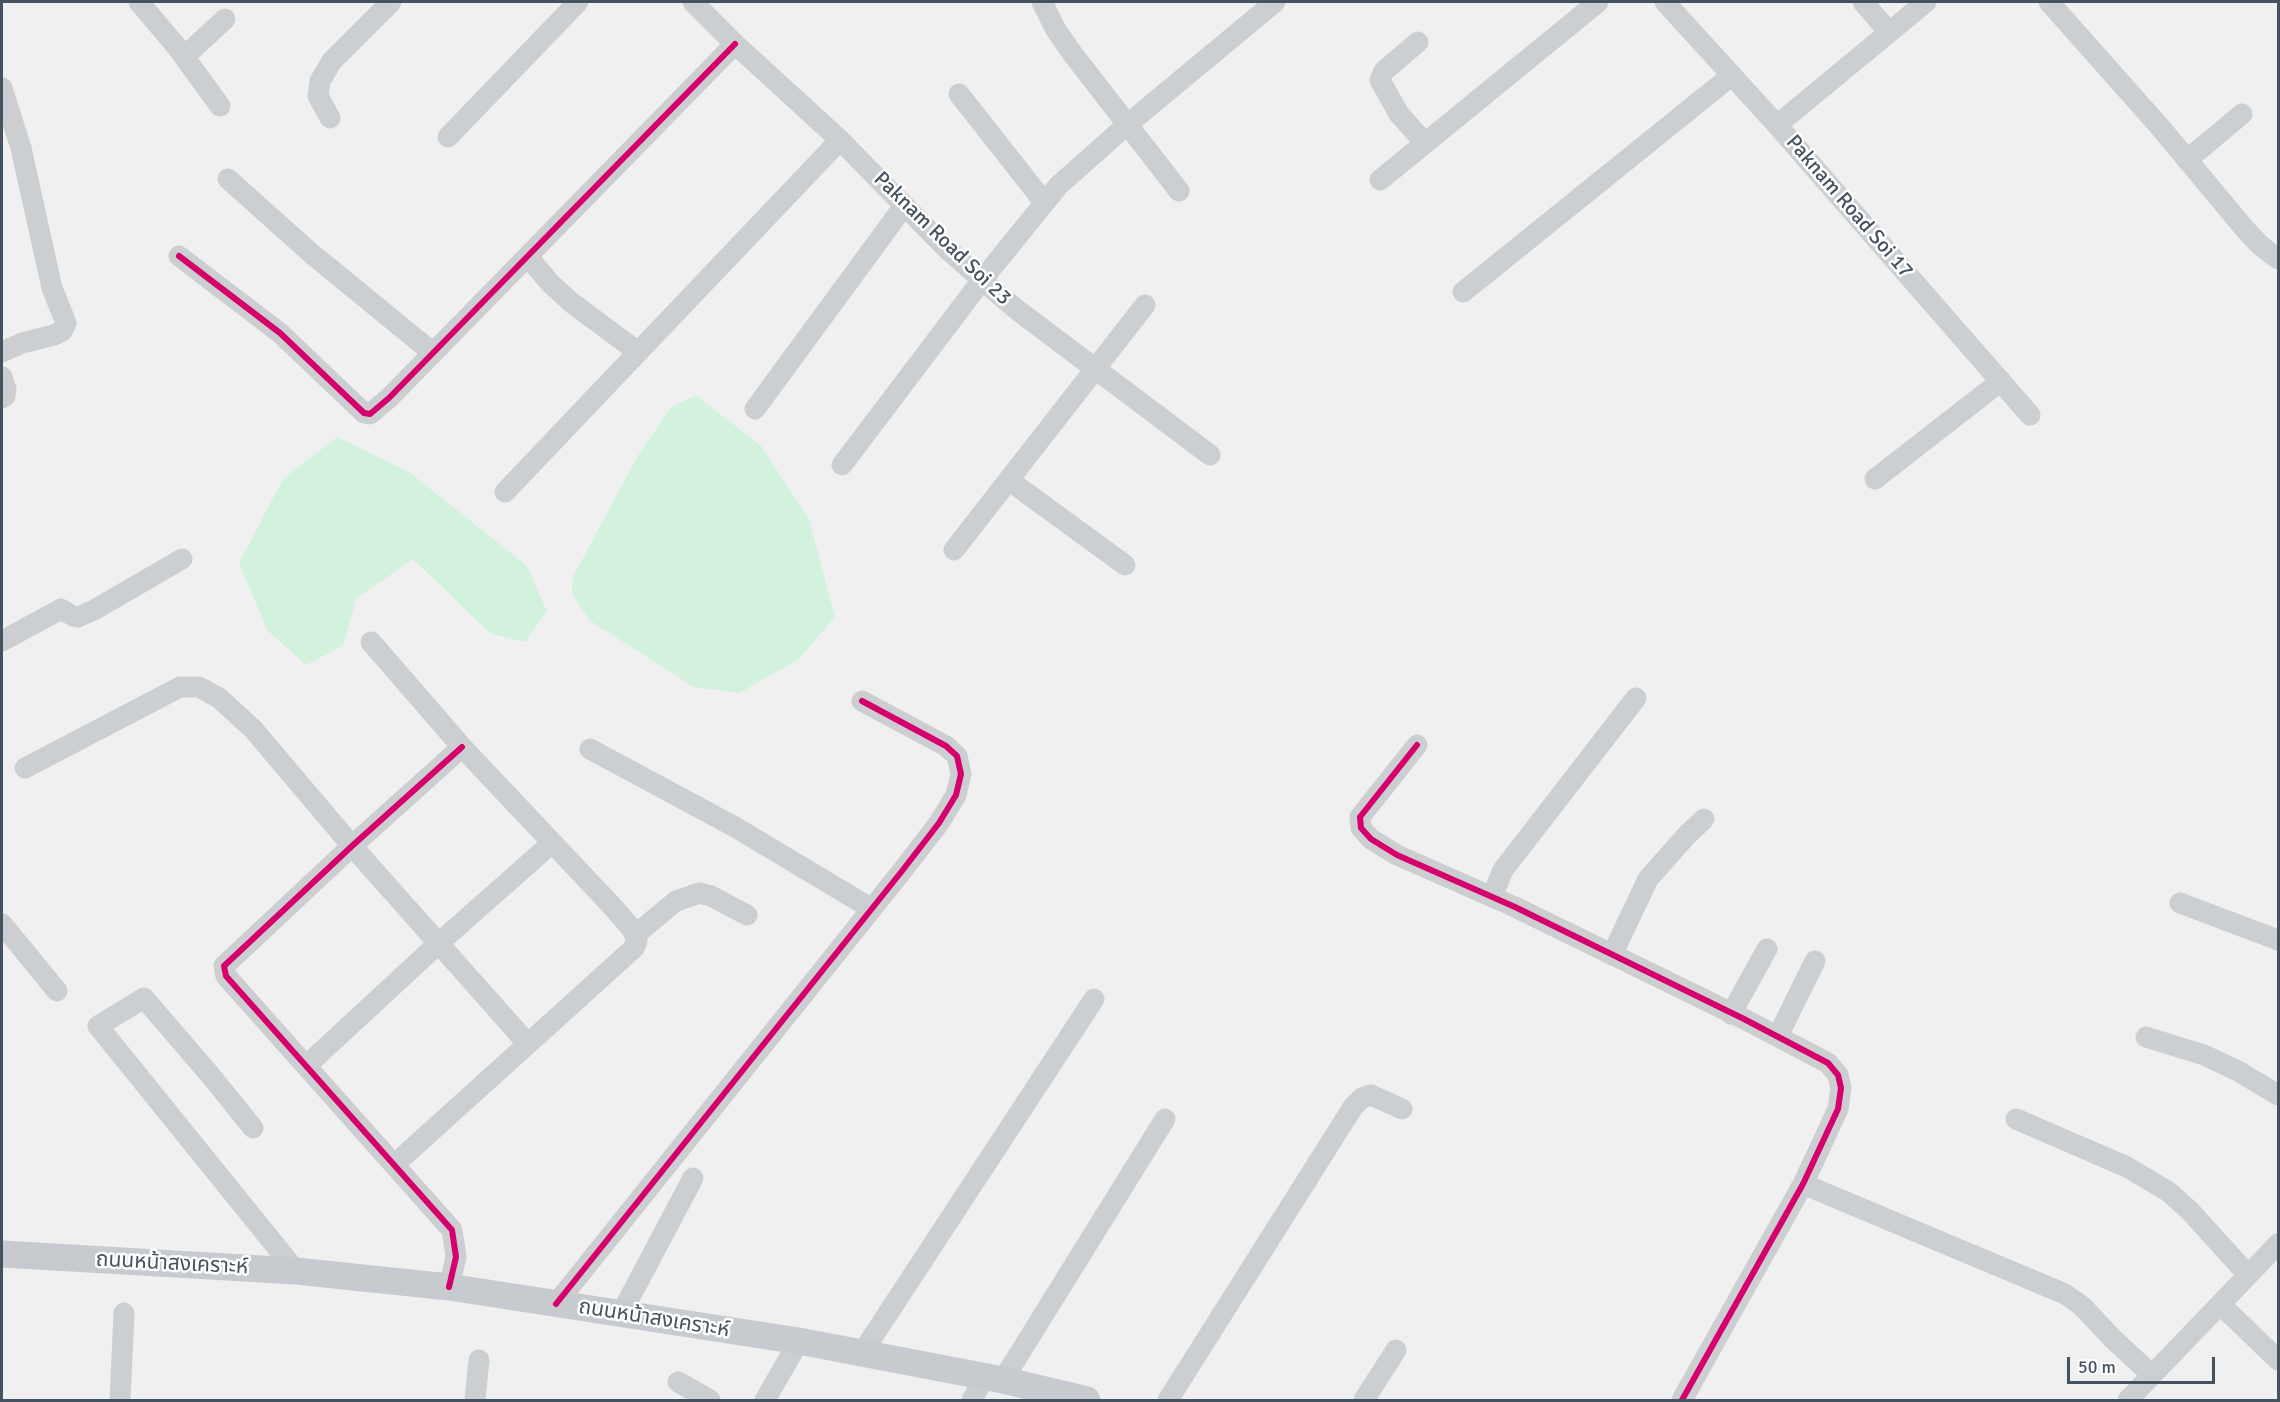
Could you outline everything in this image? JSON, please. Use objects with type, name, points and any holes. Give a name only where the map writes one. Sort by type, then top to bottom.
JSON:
[{"type":"main road","name":"ถนนหน้าสงเคราะห์","points":[[2,1254],[296,1271],[449,1287],[799,1341],[994,1378],[1087,1401]]},
{"type":"street","points":[[139,2],[220,106]]},
{"type":"street","points":[[330,118],[318,96],[320,81],[332,61],[391,2]]},
{"type":"street","points":[[448,137],[578,2]]},
{"type":"street","name":"Paknam Road Soi 23","points":[[693,2],[735,44],[840,140],[904,206],[982,280],[1016,309],[1210,455]]},
{"type":"street","points":[[1042,2],[1056,30],[1179,191]]},
{"type":"street","points":[[842,465],[1044,202],[1073,172],[1128,124],[1275,2]]},
{"type":"street","points":[[1380,180],[1598,2]]},
{"type":"street","name":"Paknam Road Soi 17","points":[[1665,2],[1777,125],[2030,414]]},
{"type":"street","points":[[1863,2],[1889,32]]},
{"type":"street","points":[[1777,125],[1926,2]]},
{"type":"street","points":[[2049,2],[2244,228],[2278,259]]},
{"type":"street","points":[[184,57],[225,19]]},
{"type":"street","points":[[1418,42],[1384,71],[1380,80],[1398,114],[1425,143]]},
{"type":"street","points":[[179,256],[280,333],[364,412],[370,414],[377,410],[528,257],[735,44]]},
{"type":"street","points":[[1462,292],[1731,76]]},
{"type":"street","points":[[2,88],[21,148],[52,288],[66,323],[62,331],[54,335],[22,343],[2,352]]},
{"type":"street","points":[[958,94],[1044,202]]},
{"type":"street","points":[[2187,160],[2242,114]]},
{"type":"street","points":[[505,492],[840,140]]},
{"type":"street","points":[[228,179],[312,254],[433,353]]},
{"type":"street","points":[[755,409],[904,206]]},
{"type":"street","points":[[528,257],[551,284],[572,303],[638,352]]},
{"type":"street","points":[[954,550],[1145,305]]},
{"type":"street","points":[[2,376],[6,389],[5,396],[2,398]]},
{"type":"street","points":[[1875,479],[2001,381]]},
{"type":"street","points":[[1010,481],[1125,565]]},
{"type":"street","points":[[2,641],[61,609],[78,617],[94,610],[182,559]]},
{"type":"street","points":[[371,642],[462,747],[612,906],[635,935],[637,941],[634,948],[395,1164]]},
{"type":"street","points":[[25,768],[180,687],[199,687],[219,698],[253,729],[352,846],[440,942],[528,1044]]},
{"type":"street","points":[[1492,897],[1503,870],[1636,698]]},
{"type":"street","points":[[556,1304],[872,909],[949,808],[956,795],[961,774],[957,756],[946,746],[862,701]]},
{"type":"street","points":[[1417,745],[1360,817],[1359,824],[1371,839],[1397,855],[1492,897],[1778,1036],[1828,1063],[1834,1068],[1840,1081],[1841,1098],[1838,1109],[1803,1184],[1682,1401]]},
{"type":"street","points":[[449,1287],[456,1257],[452,1230],[226,976],[224,966],[462,747]]},
{"type":"street","points":[[590,749],[735,827],[872,909]]},
{"type":"street","points":[[1612,955],[1648,879],[1704,819]]},
{"type":"street","points":[[307,1065],[440,942],[552,843]]},
{"type":"street","points":[[635,935],[676,901],[699,893],[711,896],[747,915]]},
{"type":"street","points":[[2180,903],[2278,940]]},
{"type":"street","points":[[2,924],[57,991]]},
{"type":"street","points":[[1731,1014],[1767,949]]},
{"type":"street","points":[[1778,1036],[1815,961]]},
{"type":"street","points":[[253,1128],[144,998],[98,1026],[296,1271]]},
{"type":"street","points":[[862,1353],[1094,999]]},
{"type":"street","points":[[2146,1037],[2204,1055],[2238,1071],[2278,1095]]},
{"type":"street","points":[[1168,1401],[1353,1107],[1362,1098],[1371,1095],[1402,1109]]},
{"type":"street","points":[[972,1401],[994,1378],[1165,1119]]},
{"type":"street","points":[[2016,1119],[2127,1167],[2169,1192],[2190,1211],[2248,1275]]},
{"type":"street","points":[[621,1314],[693,1178]]},
{"type":"street","points":[[1803,1184],[2065,1294],[2082,1306],[2152,1375]]},
{"type":"street","points":[[2128,1401],[2278,1244]]},
{"type":"street","points":[[2220,1304],[2278,1360]]},
{"type":"street","points":[[120,1401],[124,1313]]},
{"type":"street","points":[[765,1401],[799,1341]]},
{"type":"street","points":[[1364,1401],[1396,1350]]},
{"type":"street","points":[[476,1401],[479,1360]]},
{"type":"street","points":[[678,1382],[710,1401]]},
{"type":"green space","points":[[696,395],[761,446],[809,519],[835,617],[798,660],[739,693],[694,687],[589,620],[572,594],[573,577],[637,457],[671,407]]},
{"type":"green space","points":[[337,437],[409,472],[527,566],[547,611],[525,642],[490,633],[413,559],[356,599],[343,646],[306,665],[267,630],[239,563],[283,479]]},
{"type":"cycle path","points":[[179,256],[280,333],[364,413],[370,414],[389,398],[735,44]]},
{"type":"cycle path","points":[[556,1304],[902,871],[939,823],[956,795],[961,774],[957,756],[946,746],[862,701]]},
{"type":"cycle path","points":[[1417,745],[1360,817],[1361,828],[1371,839],[1397,855],[1515,907],[1744,1019],[1828,1063],[1838,1075],[1841,1088],[1838,1109],[1803,1184],[1682,1400]]},
{"type":"cycle path","points":[[449,1287],[456,1257],[452,1230],[226,976],[224,966],[462,747]]}]
